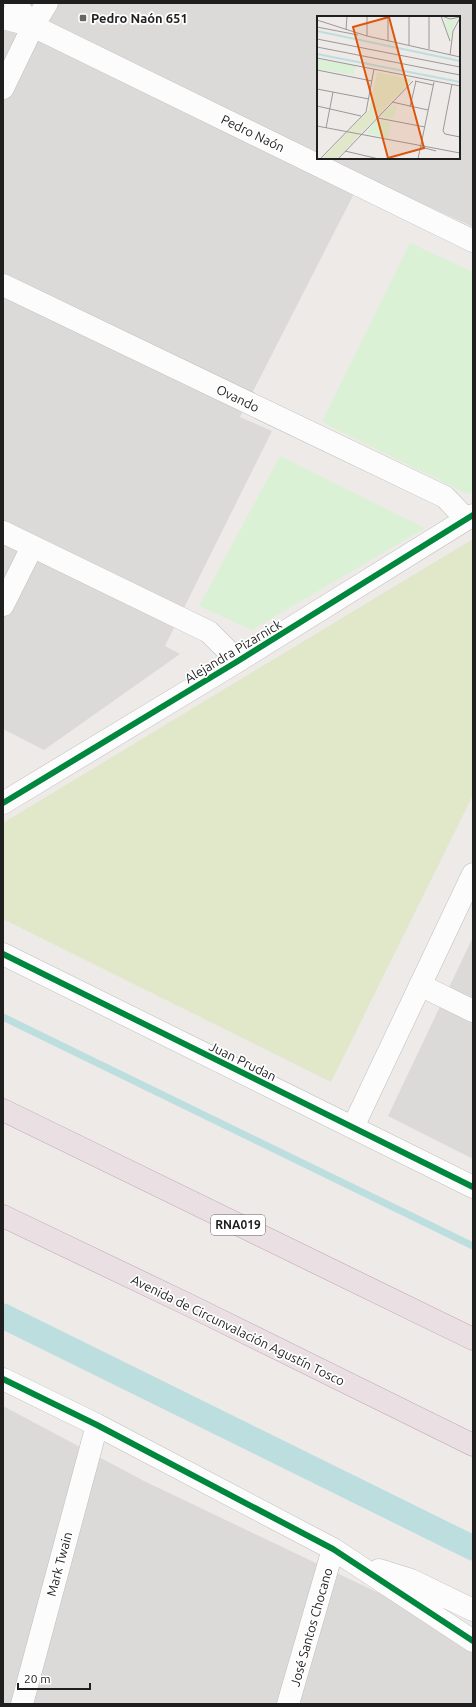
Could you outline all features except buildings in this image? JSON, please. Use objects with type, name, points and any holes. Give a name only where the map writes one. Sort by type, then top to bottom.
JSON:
[{"type":"highway","name":"RNA019","points":[[3,1110],[473,1340]]},
{"type":"highway","name":"Avenida de Circunvalación Agustín Tosco","points":[[3,1216],[191,1306],[473,1445]]},
{"type":"street","name":"Pedro Naón","points":[[15,3],[33,26]]},
{"type":"street","points":[[3,88],[33,26],[47,3]]},
{"type":"street","name":"Pedro Naón","points":[[3,18],[33,26],[473,241]]},
{"type":"street","name":"Ovando","points":[[3,285],[444,497],[470,517]]},
{"type":"street","name":"Alejandra Pizarnick","points":[[3,803],[238,661],[470,517]]},
{"type":"street","points":[[3,532],[209,632],[238,661]]},
{"type":"street","points":[[3,605],[32,547]]},
{"type":"street","points":[[353,1127],[473,874]]},
{"type":"street","name":"Juan Prudan","points":[[3,954],[473,1187]]},
{"type":"street","points":[[420,985],[473,1011]]},
{"type":"street","points":[[3,1379],[96,1425],[333,1549],[473,1640]]},
{"type":"street","name":"Mark Twain","points":[[22,1704],[96,1425]]},
{"type":"street","name":"José Santos Chocano","points":[[288,1704],[333,1549]]},
{"type":"street","points":[[352,1561],[411,1580],[473,1610]]},
{"type":"shaded area","points":[[3,3],[473,3],[473,227],[363,176],[240,417],[272,431],[165,646],[180,654],[44,750],[3,729]]},
{"type":"shaded area","points":[[473,937],[473,1159],[388,1116]]},
{"type":"shaded area","points":[[3,1406],[146,1482],[473,1638],[473,1704],[3,1704]]},
{"type":"green space","points":[[410,243],[473,272],[473,494],[463,492],[322,422]]},
{"type":"green space","points":[[280,456],[425,528],[252,630],[199,606]]},
{"type":"green space","points":[[473,539],[473,795],[331,1082],[3,919],[3,823]]},
{"type":"waterway","points":[[3,1017],[473,1246]]},
{"type":"waterway","points":[[3,1316],[473,1548]]},
{"type":"cycle path","points":[[3,803],[238,661],[473,515]]},
{"type":"cycle path","points":[[3,954],[473,1187]]},
{"type":"cycle path","points":[[3,1379],[97,1425],[333,1549],[473,1641]]},
{"type":"place","name":"Pedro Naón 651","points":[[83,18]]}]
